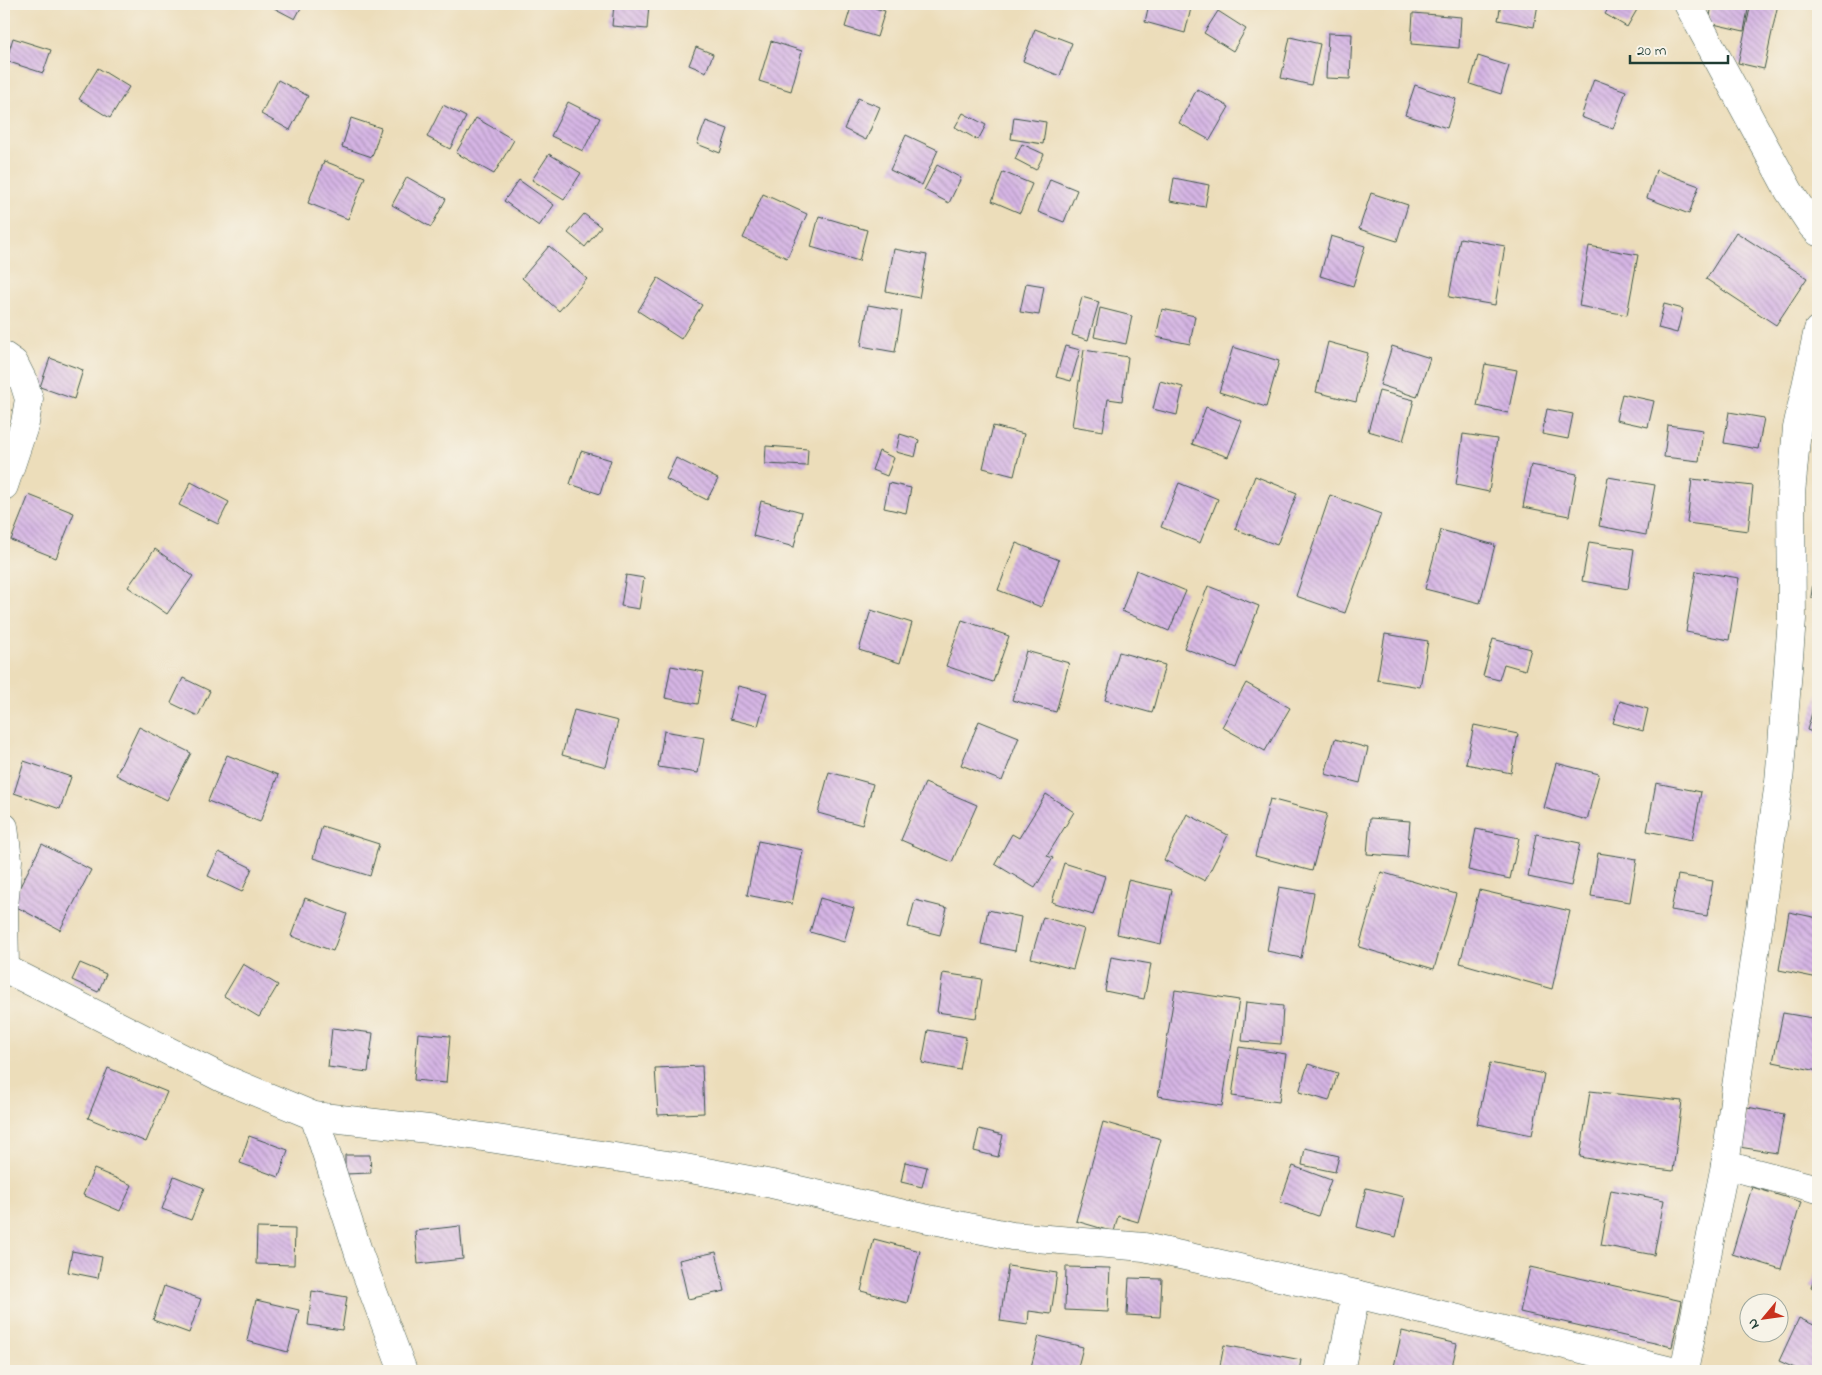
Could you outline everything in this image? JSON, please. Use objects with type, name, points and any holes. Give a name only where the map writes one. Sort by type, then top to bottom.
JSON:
[{"type":"street","points":[[1688,4],[1790,192],[1818,232]]},
{"type":"street","points":[[1684,1371],[1725,1165],[1779,782],[1792,619],[1790,494],[1797,428],[1818,330]]},
{"type":"street","points":[[4,356],[14,363],[24,383],[29,399],[25,422],[4,486]]},
{"type":"street","points":[[4,827],[8,860],[4,908],[5,968],[222,1078],[314,1116],[437,1130],[674,1166],[772,1184],[1012,1236],[1144,1247],[1356,1294],[1672,1371]]},
{"type":"street","points":[[314,1116],[360,1257],[403,1371]]},
{"type":"street","points":[[1725,1165],[1818,1189]]},
{"type":"street","points":[[1340,1371],[1356,1294]]},
{"type":"building","points":[[277,4],[303,4],[295,19],[274,8]]},
{"type":"building","points":[[614,4],[649,4],[647,29],[612,26]]},
{"type":"building","points":[[852,4],[862,4],[885,11],[877,37],[845,27]]},
{"type":"building","points":[[1149,4],[1192,4],[1185,33],[1145,22]]},
{"type":"building","points":[[1501,4],[1538,4],[1534,27],[1498,20]]},
{"type":"building","points":[[1611,4],[1630,4],[1638,8],[1627,27],[1605,14]]},
{"type":"building","points":[[1712,4],[1749,4],[1744,31],[1709,23]]},
{"type":"building","points":[[1751,4],[1778,4],[1764,69],[1738,63]]},
{"type":"building","points":[[1218,11],[1246,29],[1233,51],[1204,33]]},
{"type":"building","points":[[1413,13],[1461,17],[1459,48],[1411,44]]},
{"type":"building","points":[[1035,29],[1072,43],[1060,76],[1023,61]]},
{"type":"building","points":[[1328,33],[1352,34],[1350,79],[1326,78]]},
{"type":"building","points":[[1290,37],[1320,44],[1311,85],[1281,78]]},
{"type":"building","points":[[13,38],[51,50],[43,73],[6,61]]},
{"type":"building","points":[[771,41],[802,51],[791,91],[759,81]]},
{"type":"building","points":[[696,47],[713,54],[706,72],[689,65]]},
{"type":"building","points":[[1478,56],[1509,66],[1501,94],[1470,84]]},
{"type":"building","points":[[98,68],[129,87],[110,118],[79,99]]},
{"type":"building","points":[[1594,79],[1626,91],[1613,129],[1581,117]]},
{"type":"building","points":[[278,80],[308,96],[290,130],[261,114]]},
{"type":"building","points":[[1415,85],[1456,99],[1447,128],[1405,115]]},
{"type":"building","points":[[1197,89],[1229,107],[1210,140],[1179,123]]},
{"type":"building","points":[[858,98],[880,107],[866,140],[844,129]]},
{"type":"building","points":[[568,102],[600,118],[583,151],[551,136]]},
{"type":"building","points":[[443,105],[466,117],[450,149],[427,137]]},
{"type":"building","points":[[963,113],[986,125],[978,140],[955,127]]},
{"type":"building","points":[[1014,117],[1046,122],[1043,144],[1011,139]]},
{"type":"building","points":[[351,118],[381,128],[372,157],[342,147]]},
{"type":"building","points":[[476,118],[514,140],[494,174],[456,153]]},
{"type":"building","points":[[706,121],[728,129],[720,153],[697,144]]},
{"type":"building","points":[[906,135],[938,150],[922,185],[890,170]]},
{"type":"building","points":[[1022,144],[1044,154],[1036,170],[1015,159]]},
{"type":"building","points":[[549,154],[581,173],[564,200],[532,180]]},
{"type":"building","points":[[324,161],[365,177],[348,219],[308,203]]},
{"type":"building","points":[[937,165],[961,178],[949,203],[924,190]]},
{"type":"building","points":[[1656,170],[1699,186],[1689,214],[1647,198]]},
{"type":"building","points":[[1003,172],[1032,184],[1020,213],[992,201]]},
{"type":"building","points":[[407,177],[446,199],[431,227],[392,205]]},
{"type":"building","points":[[1174,178],[1209,185],[1205,207],[1170,201]]},
{"type":"building","points":[[1050,179],[1077,190],[1064,222],[1038,212]]},
{"type":"building","points":[[519,180],[554,205],[539,226],[504,201]]},
{"type":"building","points":[[1371,193],[1408,205],[1397,241],[1359,229]]},
{"type":"building","points":[[763,194],[807,214],[787,258],[743,238]]},
{"type":"building","points":[[584,214],[601,227],[585,247],[568,233]]},
{"type":"building","points":[[819,216],[867,230],[859,261],[811,247]]},
{"type":"building","points":[[1736,232],[1807,278],[1776,325],[1706,279]]},
{"type":"building","points":[[1331,236],[1365,246],[1353,286],[1320,276]]},
{"type":"building","points":[[1460,238],[1505,246],[1495,305],[1449,297]]},
{"type":"building","points":[[549,246],[587,279],[559,311],[522,278]]},
{"type":"building","points":[[1589,246],[1638,255],[1627,315],[1579,306]]},
{"type":"building","points":[[894,249],[927,255],[919,298],[886,291]]},
{"type":"building","points":[[658,278],[702,305],[681,339],[638,311]]},
{"type":"building","points":[[1026,283],[1044,286],[1039,315],[1020,312]]},
{"type":"building","points":[[1082,297],[1099,302],[1088,340],[1072,335]]},
{"type":"building","points":[[1664,304],[1683,309],[1677,333],[1658,328]]},
{"type":"building","points":[[868,305],[902,311],[895,352],[861,346]]},
{"type":"building","points":[[1100,308],[1132,316],[1126,344],[1094,337]]},
{"type":"building","points":[[1162,309],[1195,316],[1190,344],[1156,337]]},
{"type":"building","points":[[1328,342],[1368,353],[1356,402],[1316,392]]},
{"type":"building","points":[[1065,346],[1080,350],[1071,381],[1056,377]]},
{"type":"building","points":[[1392,346],[1430,358],[1417,397],[1380,385]]},
{"type":"building","points":[[1233,347],[1279,361],[1266,407],[1219,392]]},
{"type":"building","points":[[1084,350],[1128,357],[1122,401],[1108,399],[1103,431],[1072,426]]},
{"type":"building","points":[[50,358],[83,370],[74,399],[40,387]]},
{"type":"building","points":[[1485,364],[1517,370],[1508,413],[1477,406]]},
{"type":"building","points":[[1160,381],[1183,387],[1177,415],[1153,409]]},
{"type":"building","points":[[1379,391],[1414,400],[1403,441],[1368,431]]},
{"type":"building","points":[[1622,394],[1654,401],[1648,427],[1616,420]]},
{"type":"building","points":[[1206,407],[1242,421],[1228,457],[1192,444]]},
{"type":"building","points":[[1547,409],[1573,414],[1568,439],[1542,434]]},
{"type":"building","points":[[1729,412],[1764,418],[1758,449],[1724,443]]},
{"type":"building","points":[[1668,425],[1703,430],[1699,461],[1664,457]]},
{"type":"building","points":[[993,426],[1024,434],[1014,476],[983,468]]},
{"type":"building","points":[[900,434],[919,440],[915,457],[896,452]]},
{"type":"building","points":[[1463,434],[1497,439],[1489,492],[1456,485]]},
{"type":"building","points":[[766,446],[808,449],[807,466],[765,464]]},
{"type":"building","points":[[581,451],[611,460],[600,494],[570,484]]},
{"type":"building","points":[[879,451],[894,458],[887,476],[872,470]]},
{"type":"building","points":[[676,458],[718,479],[707,500],[666,479]]},
{"type":"building","points":[[1531,465],[1577,474],[1569,516],[1523,507]]},
{"type":"building","points":[[1255,476],[1297,493],[1277,545],[1235,529]]},
{"type":"building","points":[[1608,477],[1655,485],[1646,535],[1599,526]]},
{"type":"building","points":[[1692,479],[1753,486],[1748,531],[1687,523]]},
{"type":"building","points":[[191,482],[229,502],[218,524],[179,505]]},
{"type":"building","points":[[889,483],[911,488],[906,513],[884,508]]},
{"type":"building","points":[[1179,483],[1218,499],[1200,543],[1161,527]]},
{"type":"building","points":[[29,495],[74,513],[56,558],[11,540]]},
{"type":"building","points":[[1330,495],[1381,514],[1345,613],[1296,596]]},
{"type":"building","points":[[761,501],[802,512],[794,547],[753,536]]},
{"type":"building","points":[[1441,530],[1495,545],[1480,603],[1425,589]]},
{"type":"building","points":[[1589,542],[1634,549],[1628,589],[1582,581]]},
{"type":"building","points":[[1016,543],[1059,560],[1041,607],[998,590]]},
{"type":"building","points":[[155,549],[193,576],[167,614],[128,587]]},
{"type":"building","points":[[1818,556],[1818,598],[1811,597]]},
{"type":"building","points":[[1136,570],[1186,591],[1169,631],[1122,611]]},
{"type":"building","points":[[1696,571],[1739,578],[1729,640],[1686,632]]},
{"type":"building","points":[[626,575],[644,578],[639,609],[621,606]]},
{"type":"building","points":[[1208,586],[1259,606],[1236,668],[1184,648]]},
{"type":"building","points":[[871,610],[912,623],[900,663],[859,650]]},
{"type":"building","points":[[962,620],[1009,636],[993,682],[946,666]]},
{"type":"building","points":[[1385,634],[1428,641],[1420,687],[1377,680]]},
{"type":"building","points":[[1493,639],[1531,649],[1525,670],[1504,664],[1499,680],[1483,676]]},
{"type":"building","points":[[1026,651],[1069,663],[1056,712],[1012,700]]},
{"type":"building","points":[[1119,652],[1165,665],[1152,713],[1105,700]]},
{"type":"building","points":[[671,666],[704,672],[698,704],[665,698]]},
{"type":"building","points":[[183,678],[210,691],[198,716],[171,703]]},
{"type":"building","points":[[1246,683],[1290,708],[1265,751],[1222,727]]},
{"type":"building","points":[[738,686],[767,693],[758,726],[730,719]]},
{"type":"building","points":[[1818,693],[1818,734],[1807,730]]},
{"type":"building","points":[[1620,701],[1648,709],[1643,731],[1613,723]]},
{"type":"building","points":[[574,710],[618,721],[606,767],[562,755]]},
{"type":"building","points":[[979,721],[1019,737],[1002,781],[961,765]]},
{"type":"building","points":[[1474,725],[1518,734],[1511,773],[1466,764]]},
{"type":"building","points":[[139,727],[191,753],[167,800],[116,775]]},
{"type":"building","points":[[664,731],[704,738],[698,773],[658,767]]},
{"type":"building","points":[[1335,739],[1368,748],[1360,783],[1325,774]]},
{"type":"building","points":[[227,755],[278,775],[260,822],[208,801]]},
{"type":"building","points":[[24,761],[71,777],[60,809],[14,793]]},
{"type":"building","points":[[1556,763],[1599,774],[1587,820],[1544,808]]},
{"type":"building","points":[[829,772],[873,784],[862,825],[818,813]]},
{"type":"building","points":[[925,783],[977,805],[952,862],[901,840]]},
{"type":"building","points":[[1656,783],[1701,792],[1692,840],[1647,831]]},
{"type":"building","points":[[1046,794],[1074,812],[1047,856],[1053,858],[1035,888],[995,864],[1012,834],[1019,838]]},
{"type":"building","points":[[1270,799],[1327,814],[1312,871],[1255,856]]},
{"type":"building","points":[[1187,814],[1228,835],[1205,881],[1164,860]]},
{"type":"building","points":[[1370,818],[1410,821],[1407,857],[1367,854]]},
{"type":"building","points":[[322,826],[379,844],[370,876],[313,858]]},
{"type":"building","points":[[1476,829],[1519,838],[1510,879],[1468,870]]},
{"type":"building","points":[[1536,834],[1580,843],[1571,886],[1528,877]]},
{"type":"building","points":[[758,841],[803,850],[792,904],[747,895]]},
{"type":"building","points":[[42,844],[91,870],[60,930],[11,904]]},
{"type":"building","points":[[219,852],[252,868],[242,892],[208,876]]},
{"type":"building","points":[[1598,853],[1637,859],[1630,902],[1591,896]]},
{"type":"building","points":[[1064,863],[1105,876],[1093,915],[1052,902]]},
{"type":"building","points":[[1381,872],[1456,894],[1434,969],[1359,947]]},
{"type":"building","points":[[1678,875],[1713,881],[1707,916],[1671,910]]},
{"type":"building","points":[[1128,880],[1172,890],[1161,944],[1117,934]]},
{"type":"building","points":[[1279,887],[1314,893],[1301,958],[1267,951]]},
{"type":"building","points":[[1479,890],[1570,911],[1552,989],[1460,963]]},
{"type":"building","points":[[305,898],[347,914],[333,951],[291,936]]},
{"type":"building","points":[[820,898],[854,908],[844,942],[810,932]]},
{"type":"building","points":[[915,900],[947,908],[940,935],[908,927]]},
{"type":"building","points":[[988,910],[1021,917],[1015,951],[981,944]]},
{"type":"building","points":[[1789,912],[1818,918],[1818,978],[1779,970]]},
{"type":"building","points":[[1043,917],[1084,929],[1073,969],[1031,958]]},
{"type":"building","points":[[1111,957],[1151,964],[1144,999],[1105,991]]},
{"type":"building","points":[[80,963],[106,974],[98,992],[72,980]]},
{"type":"building","points":[[243,964],[278,985],[259,1017],[224,996]]},
{"type":"building","points":[[943,973],[982,979],[976,1018],[937,1012]]},
{"type":"building","points":[[1175,990],[1239,1000],[1222,1106],[1158,1096]]},
{"type":"building","points":[[1246,1002],[1283,1006],[1281,1044],[1242,1041]]},
{"type":"building","points":[[1783,1013],[1818,1019],[1818,1071],[1773,1062]]},
{"type":"building","points":[[332,1028],[373,1033],[368,1072],[328,1067]]},
{"type":"building","points":[[928,1030],[966,1037],[960,1070],[922,1063]]},
{"type":"building","points":[[418,1033],[450,1036],[446,1083],[414,1080]]},
{"type":"building","points":[[1239,1047],[1286,1054],[1279,1102],[1232,1096]]},
{"type":"building","points":[[1490,1063],[1544,1074],[1532,1135],[1477,1124]]},
{"type":"building","points":[[1308,1064],[1338,1073],[1329,1101],[1299,1092]]},
{"type":"building","points":[[702,1066],[704,1113],[658,1115],[655,1068]]},
{"type":"building","points":[[108,1068],[167,1092],[146,1142],[88,1118]]},
{"type":"building","points":[[1590,1091],[1682,1101],[1673,1171],[1580,1157]]},
{"type":"building","points":[[1747,1107],[1784,1114],[1777,1153],[1739,1147]]},
{"type":"building","points":[[1103,1122],[1161,1139],[1138,1222],[1118,1216],[1114,1232],[1076,1221]]},
{"type":"building","points":[[979,1129],[1003,1135],[998,1157],[974,1151]]},
{"type":"building","points":[[249,1136],[288,1150],[279,1177],[240,1163]]},
{"type":"building","points":[[1305,1148],[1339,1156],[1335,1172],[1302,1165]]},
{"type":"building","points":[[345,1155],[370,1155],[371,1173],[345,1174]]},
{"type":"building","points":[[905,1162],[927,1167],[922,1187],[901,1182]]},
{"type":"building","points":[[1293,1166],[1331,1180],[1318,1216],[1280,1202]]},
{"type":"building","points":[[94,1169],[132,1185],[120,1211],[83,1195]]},
{"type":"building","points":[[174,1176],[204,1188],[191,1220],[162,1209]]},
{"type":"building","points":[[1752,1187],[1801,1202],[1781,1269],[1732,1254]]},
{"type":"building","points":[[1366,1188],[1405,1197],[1396,1237],[1357,1227]]},
{"type":"building","points":[[1611,1190],[1664,1200],[1654,1255],[1601,1245]]},
{"type":"building","points":[[460,1226],[463,1259],[418,1264],[415,1231]]},
{"type":"building","points":[[257,1228],[295,1229],[294,1265],[256,1264]]},
{"type":"building","points":[[874,1239],[920,1251],[907,1303],[861,1291]]},
{"type":"building","points":[[72,1251],[102,1257],[98,1278],[68,1272]]},
{"type":"building","points":[[716,1252],[725,1291],[688,1299],[679,1260]]},
{"type":"building","points":[[1818,1265],[1818,1290],[1811,1287]]},
{"type":"building","points":[[1008,1266],[1057,1273],[1051,1314],[1029,1311],[1028,1325],[1000,1321]]},
{"type":"building","points":[[1066,1267],[1110,1268],[1108,1312],[1065,1310]]},
{"type":"building","points":[[1530,1267],[1682,1301],[1672,1347],[1520,1312]]},
{"type":"building","points":[[1129,1278],[1162,1279],[1160,1317],[1127,1315]]},
{"type":"building","points":[[164,1286],[201,1299],[189,1333],[153,1320]]},
{"type":"building","points":[[312,1291],[347,1297],[342,1330],[308,1325]]},
{"type":"building","points":[[256,1300],[299,1310],[288,1352],[247,1341]]},
{"type":"building","points":[[1799,1318],[1818,1327],[1818,1371],[1801,1371],[1779,1361],[1788,1342],[1790,1342],[1790,1337]]},
{"type":"building","points":[[1402,1331],[1457,1344],[1451,1371],[1393,1371]]},
{"type":"building","points":[[1039,1336],[1083,1347],[1077,1371],[1030,1371]]},
{"type":"building","points":[[1224,1345],[1301,1360],[1299,1371],[1219,1371]]}]
